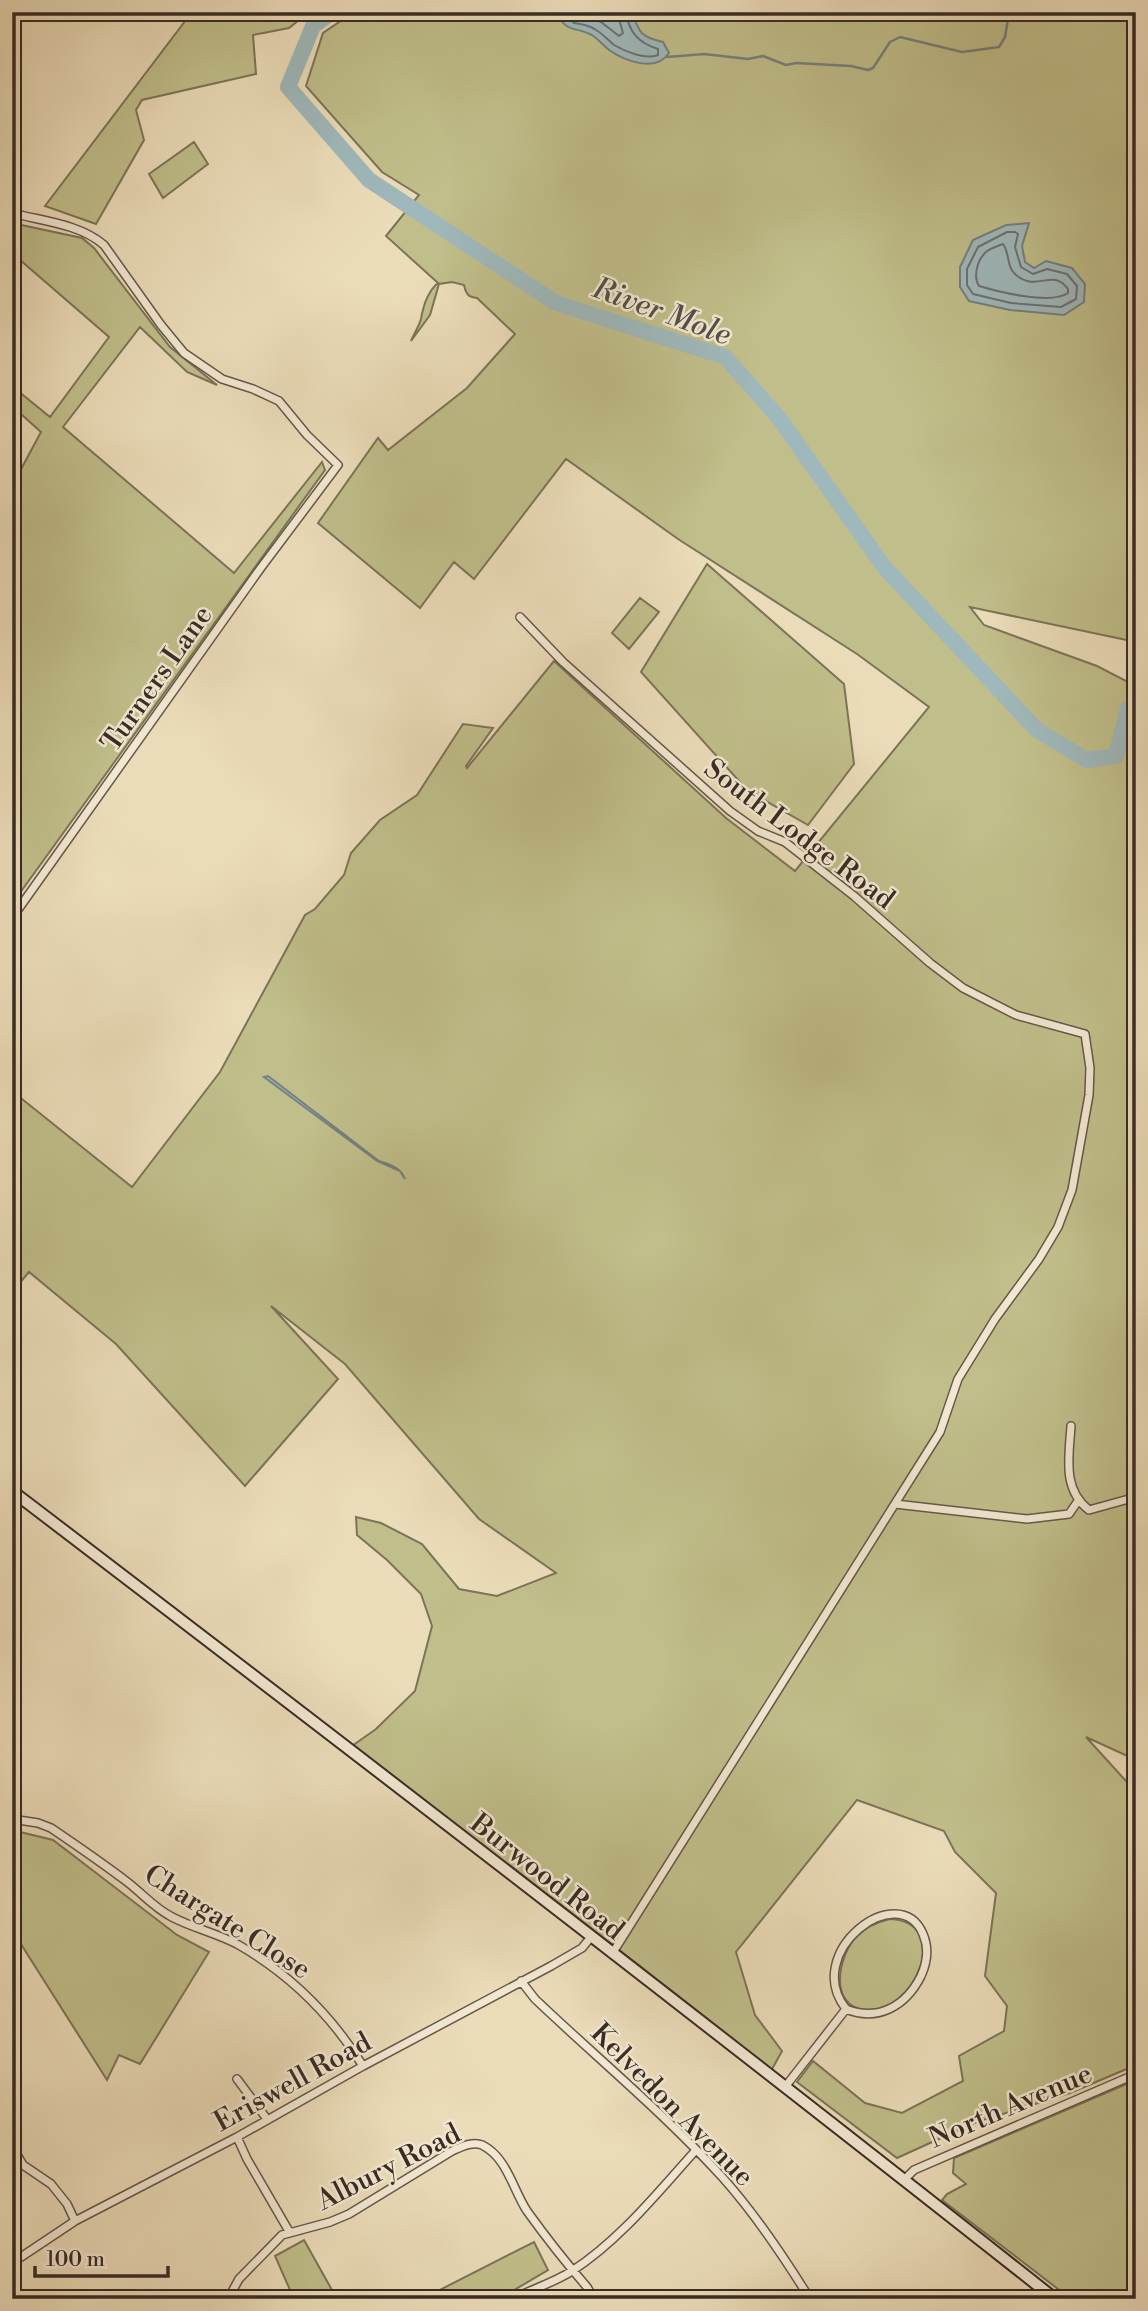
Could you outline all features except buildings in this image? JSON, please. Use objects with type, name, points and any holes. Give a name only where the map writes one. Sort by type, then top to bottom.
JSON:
[{"type":"street","name":"Turners Lane","points":[[12,213],[94,236],[104,245],[161,325],[184,352],[222,379],[279,401],[307,435],[338,465],[260,569],[12,918]]},
{"type":"street","name":"South Lodge Road","points":[[520,617],[563,662],[730,811],[758,831],[785,842],[963,988],[1016,1014],[1085,1034],[1090,1068],[1089,1095],[1072,1190],[1058,1227],[958,1379],[940,1432],[895,1504]]},
{"type":"street","points":[[1071,1426],[1069,1477],[1078,1501],[1089,1510]]},
{"type":"street","name":"Burwood Road","points":[[12,1491],[905,2179],[1055,2299]]},
{"type":"street","points":[[612,1954],[895,1504],[1027,1519],[1089,1510],[1136,1497]]},
{"type":"street","points":[[1069,1514],[1078,1501]]},
{"type":"street","name":"Chargate Close","points":[[12,1819],[51,1828],[128,1882],[152,1904],[172,1917],[236,1944],[282,1973],[313,2000],[344,2035],[363,2066]]},
{"type":"street","points":[[885,1915],[905,1917],[917,1924],[925,1937],[927,1953],[923,1970],[912,1991],[895,2006],[878,2013],[863,2015],[846,2009],[837,1994],[834,1978],[837,1959],[847,1941],[863,1925],[885,1915]]},
{"type":"street","name":"Eriswell Road","points":[[12,2263],[75,2221],[237,2137],[521,1982],[579,1950],[591,1937]]},
{"type":"street","name":"Kelvedon Avenue","points":[[521,1982],[534,1998],[653,2108],[722,2178],[753,2216],[810,2299]]},
{"type":"street","points":[[785,2087],[846,2009]]},
{"type":"street","name":"North Avenue","points":[[905,2179],[914,2170],[1136,2074]]},
{"type":"street","points":[[237,2079],[267,2119]]},
{"type":"street","points":[[228,2299],[239,2279],[282,2235],[290,2232],[237,2137]]},
{"type":"street","name":"Albury Road","points":[[290,2232],[349,2214],[452,2151],[478,2143],[500,2159],[527,2211],[594,2299]]},
{"type":"street","points":[[12,2146],[23,2165],[51,2184],[68,2204],[75,2221]]},
{"type":"street","points":[[513,2299],[573,2270],[623,2230],[696,2151]]},
{"type":"shaded area","points":[[192,12],[309,12],[289,28],[253,35],[256,74],[142,100],[136,110],[144,140],[96,224],[45,206]]},
{"type":"shaded area","points":[[354,12],[1136,12],[1136,642],[970,607],[984,625],[1097,666],[1136,686],[1136,1760],[1086,1737],[1136,1792],[1136,2065],[1070,2093],[974,2123],[897,2158],[797,2082],[813,2061],[865,2103],[902,2113],[963,2081],[959,2056],[1004,2031],[1007,2006],[985,1976],[996,1893],[955,1852],[944,1831],[857,1800],[736,1952],[755,2015],[782,2051],[771,2071],[352,1746],[376,1729],[415,1691],[432,1626],[421,1594],[357,1535],[356,1517],[381,1523],[422,1544],[459,1589],[497,1596],[556,1573],[479,1519],[345,1364],[271,1306],[338,1379],[245,1486],[116,1344],[29,1272],[12,1292],[12,1091],[132,1187],[220,1072],[305,915],[315,909],[344,875],[351,853],[380,820],[417,795],[463,724],[493,728],[467,768],[554,661],[726,818],[795,871],[929,707],[857,654],[678,539],[566,459],[474,579],[454,562],[420,608],[318,523],[378,438],[388,450],[467,388],[515,334],[477,298],[468,295],[464,285],[452,282],[439,284],[430,315],[411,341],[426,300],[438,283],[386,236],[419,195],[382,172],[306,86],[323,33]]},
{"type":"shaded area","points":[[194,142],[208,164],[163,198],[149,174]]},
{"type":"shaded area","points":[[12,223],[82,238],[94,248],[170,347],[217,385],[187,372],[140,327],[63,427],[234,573],[322,462],[325,470],[12,904],[12,486],[41,432],[12,406],[12,386],[50,417],[109,337],[12,253]]},
{"type":"shaded area","points":[[707,564],[844,684],[854,764],[808,825],[748,791],[641,672]]},
{"type":"shaded area","points":[[640,598],[659,612],[629,649],[612,633]]},
{"type":"shaded area","points":[[12,1830],[53,1840],[177,1935],[209,1952],[140,2064],[119,2055],[107,2080],[12,1930]]},
{"type":"shaded area","points":[[890,1919],[909,1924],[920,1935],[923,1951],[920,1968],[899,1999],[883,2008],[865,2010],[853,2006],[845,1999],[841,1990],[841,1967],[845,1955],[860,1933],[872,1925]]},
{"type":"shaded area","points":[[1136,2080],[1136,2299],[1071,2299],[942,2200],[947,2194],[966,2184],[953,2173],[954,2158]]},
{"type":"shaded area","points":[[304,2240],[337,2299],[294,2299],[275,2256]]},
{"type":"shaded area","points":[[534,2242],[548,2270],[499,2299],[422,2299]]},
{"type":"water","points":[[556,12],[632,12],[642,33],[663,42],[669,53],[656,63],[649,64],[623,58],[592,35],[568,27]]},
{"type":"water","points":[[1029,223],[1022,246],[1025,262],[1034,268],[1046,261],[1072,268],[1085,284],[1084,302],[1064,315],[1010,310],[969,301],[960,287],[960,267],[973,240],[1006,225]]},
{"type":"water","points":[[268,1076],[379,1161],[400,1171],[377,1161],[264,1077]]},
{"type":"waterway","name":"River Mole","points":[[332,12],[313,26],[288,87],[369,180],[556,303],[725,357],[779,418],[884,567],[1037,730],[1087,760],[1116,756],[1128,709],[1136,704]]},
{"type":"waterway","points":[[667,57],[704,54],[748,59],[763,56],[786,65],[796,63],[851,66],[868,70],[873,68],[890,42],[900,37],[962,52],[999,47],[1005,37],[1009,13]]}]
